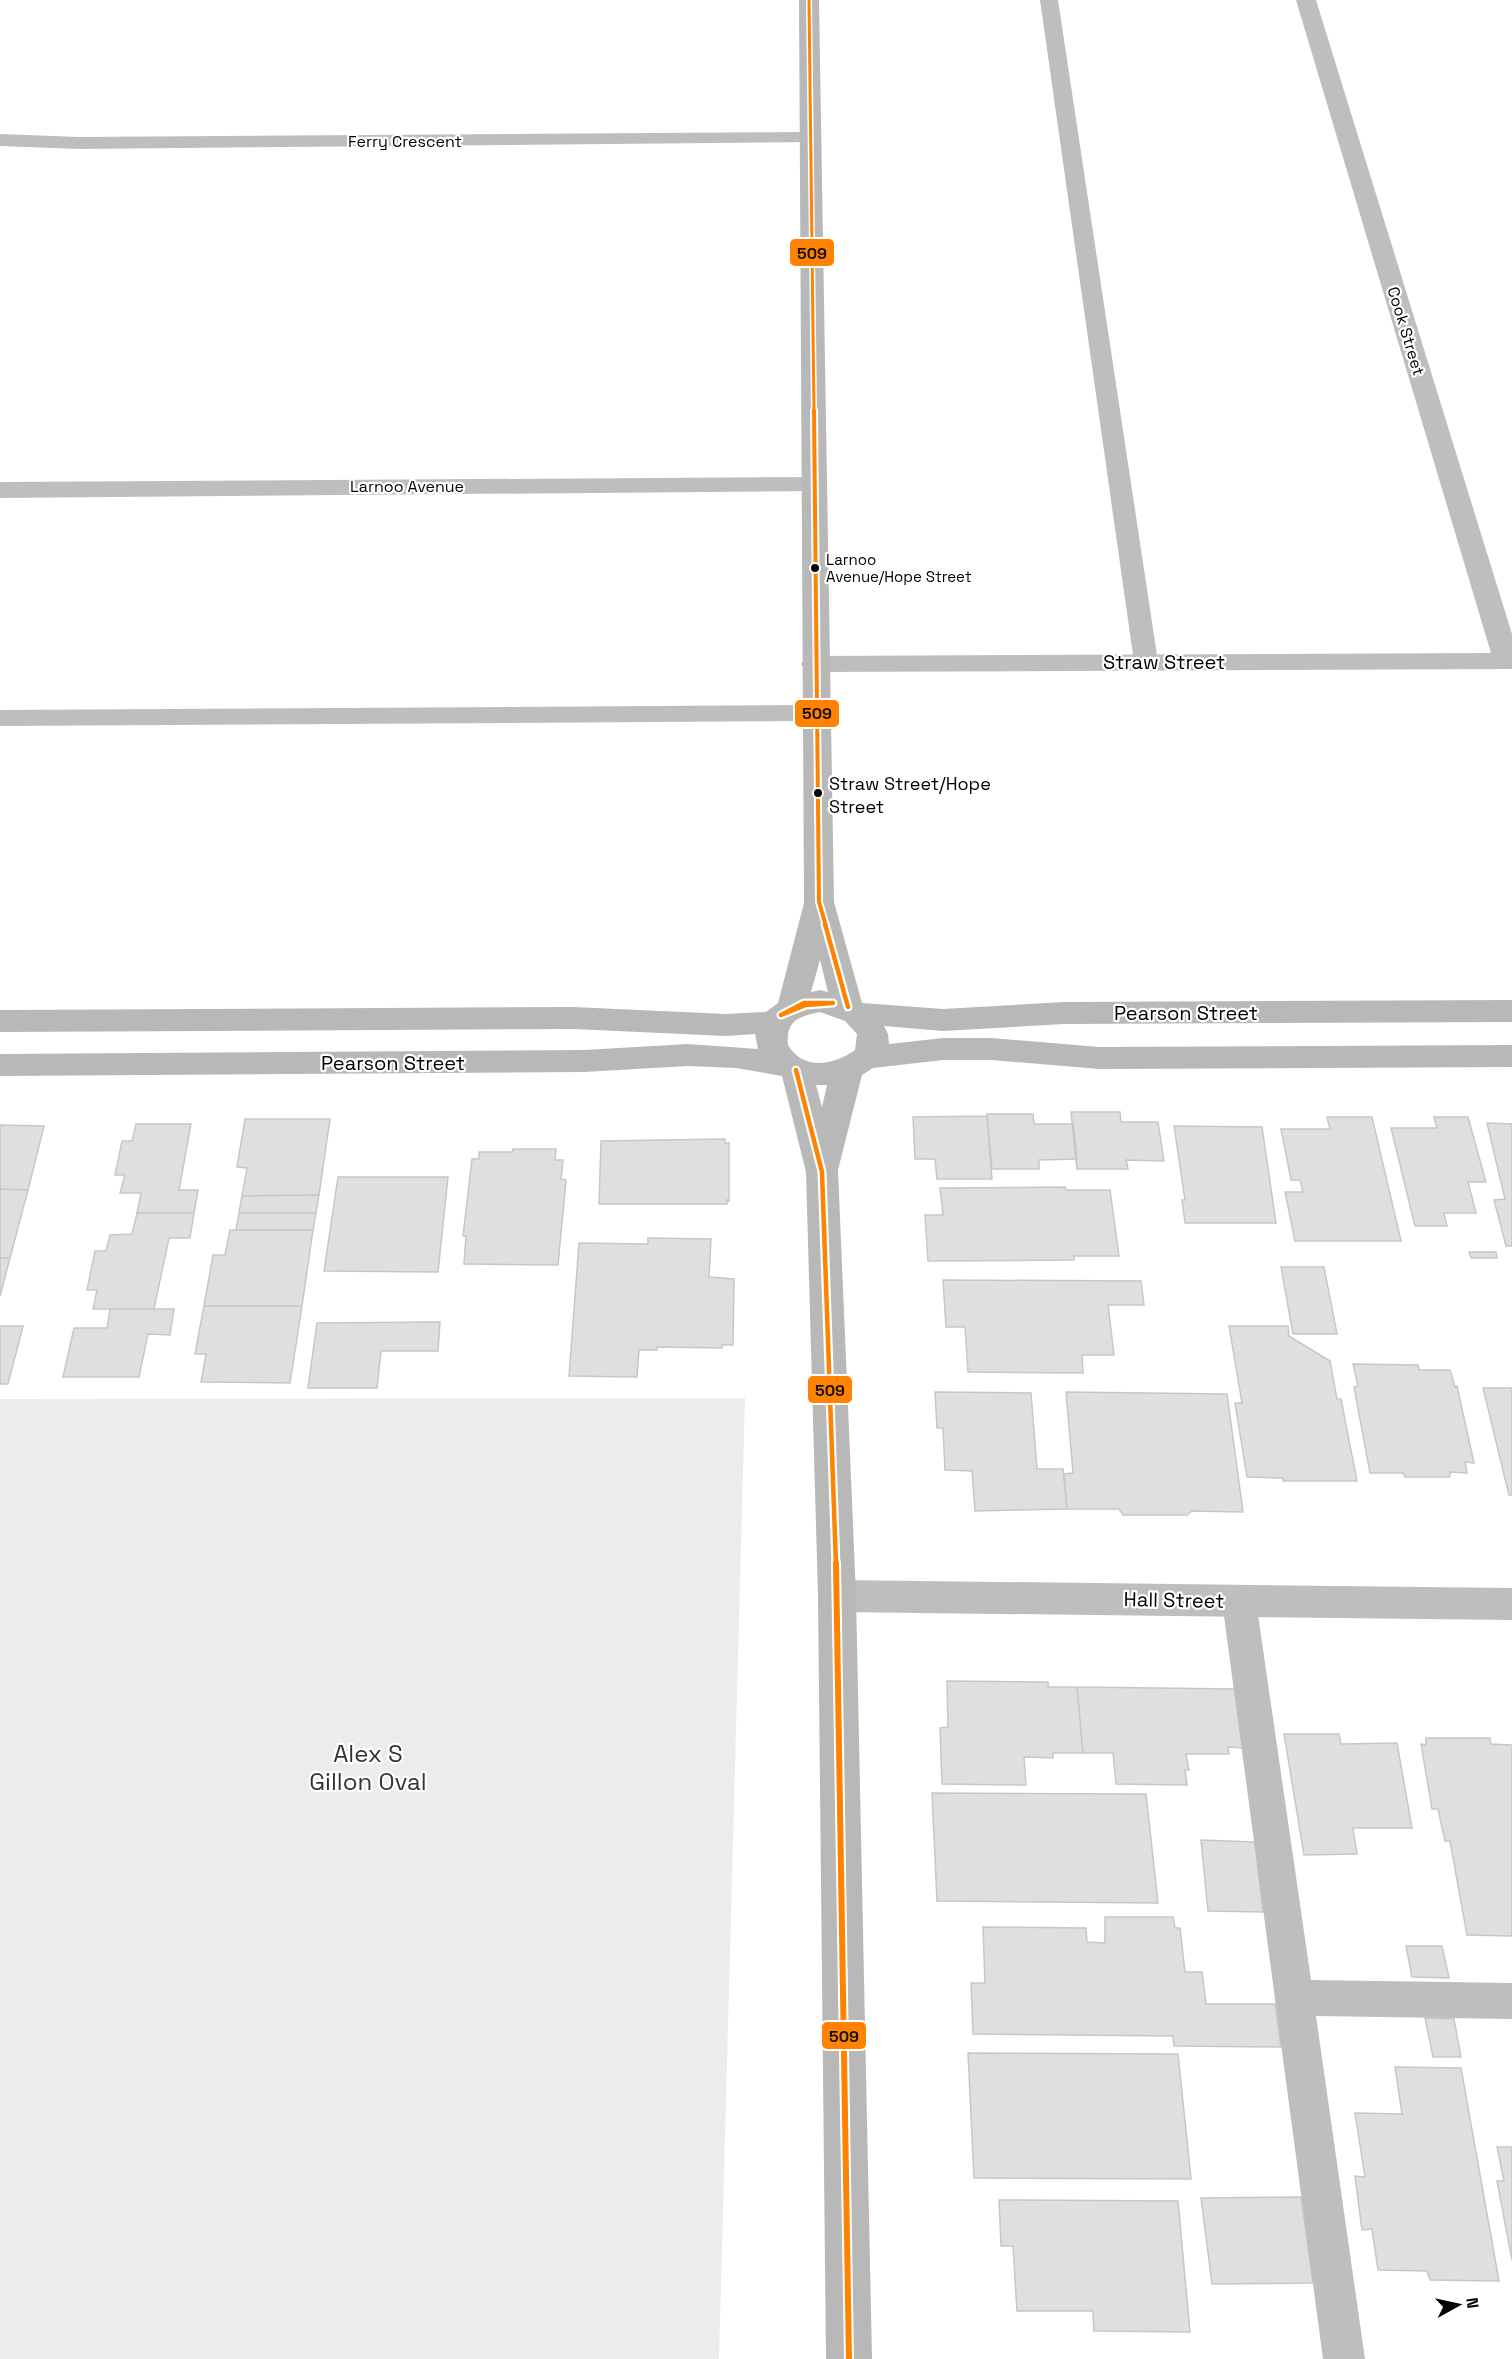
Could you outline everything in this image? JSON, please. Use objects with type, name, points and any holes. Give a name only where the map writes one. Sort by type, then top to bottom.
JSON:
[{"type":"street","points":[[809,0],[819,902],[854,1010]]},
{"type":"street","name":"Cook Street","points":[[1306,0],[1509,661]]},
{"type":"street","name":"Ferry Crescent","points":[[0,140],[91,143],[810,138]]},
{"type":"street","name":"Larnoo Avenue","points":[[0,490],[813,484]]},
{"type":"street","name":"Straw Street","points":[[815,664],[1509,661]]},
{"type":"street","points":[[819,902],[783,1014],[770,1032],[770,1044],[775,1055],[791,1067],[831,1074],[857,1064],[943,1049],[992,1049],[1099,1058],[1512,1056]]},
{"type":"street","points":[[0,1021],[573,1018],[726,1025],[783,1014],[820,1001],[854,1010],[870,1024],[873,1035],[872,1047],[857,1064],[822,1172]]},
{"type":"street","name":"Pearson Street","points":[[854,1010],[943,1020],[1064,1013],[1512,1011]]},
{"type":"street","name":"Pearson Street","points":[[0,1065],[584,1062],[688,1055],[736,1057],[791,1067]]},
{"type":"street","points":[[791,1067],[822,1172],[837,1596],[849,2359]]},
{"type":"street","name":"Hall Street","points":[[837,1596],[1512,1604]]},
{"type":"lane","points":[[1049,0],[1146,662]]},
{"type":"lane","points":[[0,718],[817,713]]},
{"type":"lane","points":[[1239,1601],[1344,2359]]},
{"type":"lane","points":[[1294,1998],[1512,2001]]},
{"type":"green space","name":"Alex S Gillon Oval","points":[[745,1398],[719,2359],[0,2359],[0,1399]]},
{"type":"building","points":[[1071,1112],[1120,1112],[1121,1122],[1158,1122],[1164,1161],[1126,1160],[1128,1169],[1077,1169]]},
{"type":"building","points":[[987,1114],[1033,1114],[1034,1124],[1073,1124],[1077,1159],[1039,1160],[1039,1169],[992,1169]]},
{"type":"building","points":[[987,1116],[992,1179],[937,1179],[935,1159],[915,1159],[913,1117]]},
{"type":"building","points":[[1327,1117],[1372,1117],[1401,1241],[1295,1241],[1285,1192],[1303,1192],[1300,1180],[1291,1180],[1281,1129],[1330,1129]]},
{"type":"building","points":[[1434,1117],[1468,1117],[1486,1182],[1468,1182],[1476,1213],[1444,1213],[1447,1226],[1415,1226],[1391,1128],[1437,1128]]},
{"type":"building","points":[[245,1119],[330,1119],[319,1195],[242,1196],[247,1168],[237,1167]]},
{"type":"building","points":[[1487,1123],[1512,1124],[1512,1246],[1506,1246],[1494,1200],[1505,1199]]},
{"type":"building","points":[[136,1124],[191,1124],[179,1190],[198,1190],[194,1213],[137,1213],[141,1193],[120,1193],[125,1175],[115,1175],[122,1141],[132,1141]]},
{"type":"building","points":[[0,1125],[44,1126],[28,1190],[0,1189]]},
{"type":"building","points":[[1174,1126],[1262,1127],[1276,1223],[1185,1223],[1182,1200],[1185,1200]]},
{"type":"building","points":[[725,1139],[725,1143],[729,1143],[729,1201],[726,1200],[727,1204],[599,1204],[601,1141]]},
{"type":"building","points":[[513,1149],[556,1149],[555,1160],[563,1160],[561,1179],[566,1180],[558,1265],[464,1264],[466,1236],[463,1236],[472,1159],[479,1159],[479,1152],[512,1152]]},
{"type":"building","points":[[338,1177],[448,1177],[438,1272],[324,1271]]},
{"type":"building","points":[[1065,1187],[1066,1190],[1110,1190],[1119,1256],[1074,1256],[1074,1260],[928,1261],[925,1215],[943,1215],[940,1188]]},
{"type":"building","points":[[0,1189],[28,1190],[10,1258],[0,1258]]},
{"type":"building","points":[[319,1195],[316,1213],[239,1213],[242,1196]]},
{"type":"building","points":[[137,1213],[194,1213],[190,1238],[169,1238],[154,1309],[93,1309],[97,1290],[87,1290],[95,1251],[106,1251],[110,1235],[132,1234]]},
{"type":"building","points":[[239,1213],[316,1213],[313,1230],[236,1230]]},
{"type":"building","points":[[230,1230],[313,1230],[302,1306],[204,1306],[213,1255],[225,1255]]},
{"type":"building","points":[[648,1238],[711,1239],[709,1277],[734,1279],[733,1345],[722,1345],[722,1348],[657,1347],[657,1350],[639,1350],[637,1377],[569,1376],[579,1243],[648,1244]]},
{"type":"building","points":[[1469,1252],[1496,1252],[1497,1258],[1471,1258]]},
{"type":"building","points":[[0,1258],[10,1258],[0,1296]]},
{"type":"building","points":[[1281,1267],[1324,1267],[1337,1334],[1293,1334]]},
{"type":"building","points":[[943,1280],[1141,1281],[1144,1305],[1108,1305],[1114,1355],[1082,1355],[1083,1373],[968,1372],[965,1327],[946,1327]]},
{"type":"building","points":[[204,1306],[302,1306],[290,1383],[201,1382],[206,1354],[195,1354]]},
{"type":"building","points":[[110,1309],[174,1309],[170,1335],[148,1334],[139,1377],[63,1377],[74,1328],[107,1328]]},
{"type":"building","points":[[440,1322],[438,1351],[381,1351],[377,1388],[308,1388],[317,1323]]},
{"type":"building","points":[[0,1326],[23,1326],[8,1384],[0,1384]]},
{"type":"building","points":[[1229,1326],[1288,1326],[1289,1336],[1330,1361],[1337,1399],[1341,1399],[1357,1481],[1283,1481],[1283,1478],[1247,1477],[1235,1403],[1242,1403]]},
{"type":"building","points":[[1353,1364],[1418,1365],[1419,1370],[1450,1370],[1455,1387],[1457,1386],[1474,1463],[1465,1462],[1467,1473],[1450,1472],[1450,1477],[1405,1477],[1403,1473],[1370,1473],[1354,1387],[1358,1386]]},
{"type":"building","points":[[1483,1388],[1512,1388],[1512,1495],[1509,1495]]},
{"type":"building","points":[[935,1392],[1031,1393],[1037,1469],[1063,1469],[1067,1509],[975,1511],[972,1471],[945,1470],[943,1428],[937,1428]]},
{"type":"building","points":[[1066,1392],[1227,1394],[1243,1512],[1192,1511],[1187,1515],[1123,1515],[1119,1509],[1067,1509],[1064,1474],[1073,1473]]},
{"type":"building","points":[[947,1681],[1048,1682],[1048,1687],[1077,1687],[1083,1753],[1053,1753],[1053,1758],[1024,1757],[1026,1785],[942,1784],[940,1728],[948,1727]]},
{"type":"building","points":[[1077,1687],[1236,1689],[1244,1748],[1228,1747],[1229,1754],[1186,1754],[1189,1770],[1185,1770],[1187,1785],[1116,1784],[1113,1753],[1083,1753]]},
{"type":"building","points":[[1284,1734],[1339,1734],[1341,1744],[1397,1743],[1412,1828],[1353,1828],[1357,1854],[1304,1855]]},
{"type":"building","points":[[1426,1738],[1490,1738],[1491,1744],[1512,1745],[1512,1936],[1467,1935],[1450,1841],[1445,1841],[1438,1809],[1432,1809],[1421,1744],[1426,1745]]},
{"type":"building","points":[[932,1793],[1146,1794],[1158,1903],[937,1901]]},
{"type":"building","points":[[1201,1840],[1255,1842],[1263,1912],[1208,1911]]},
{"type":"building","points":[[1105,1917],[1173,1917],[1175,1928],[1180,1928],[1185,1972],[1202,1972],[1206,2004],[1275,2004],[1281,2047],[1174,2046],[1173,2036],[973,2034],[971,1983],[985,1983],[983,1927],[1086,1928],[1087,1942],[1105,1943]]},
{"type":"building","points":[[1406,1946],[1442,1946],[1449,1978],[1412,1977]]},
{"type":"building","points":[[1425,2018],[1454,2019],[1461,2057],[1433,2057]]},
{"type":"building","points":[[968,2053],[1178,2054],[1191,2179],[974,2178]]},
{"type":"building","points":[[1395,2067],[1461,2068],[1499,2281],[1430,2280],[1427,2271],[1378,2270],[1372,2229],[1362,2230],[1355,2176],[1365,2177],[1355,2113],[1402,2114]]},
{"type":"building","points":[[1497,2147],[1512,2147],[1512,2260],[1497,2181],[1504,2181]]},
{"type":"building","points":[[1301,2197],[1313,2283],[1212,2284],[1201,2198]]},
{"type":"building","points":[[999,2200],[1178,2201],[1190,2332],[1094,2331],[1093,2311],[1017,2311],[1013,2246],[1001,2246]]},
{"type":"transit line","name":"509","points":[[809,0],[819,902],[848,1007]]},
{"type":"transit line","name":"509","points":[[781,1015],[804,1003],[833,1003]]},
{"type":"transit line","name":"509","points":[[781,1015],[806,1005],[833,1003]]},
{"type":"transit line","name":"509","points":[[796,1070],[822,1172],[837,1596],[849,2359]]},
{"type":"place","name":"Larnoo Avenue/Hope Street","points":[[815,568]]},
{"type":"place","name":"Straw Street/Hope Street","points":[[818,793]]}]
